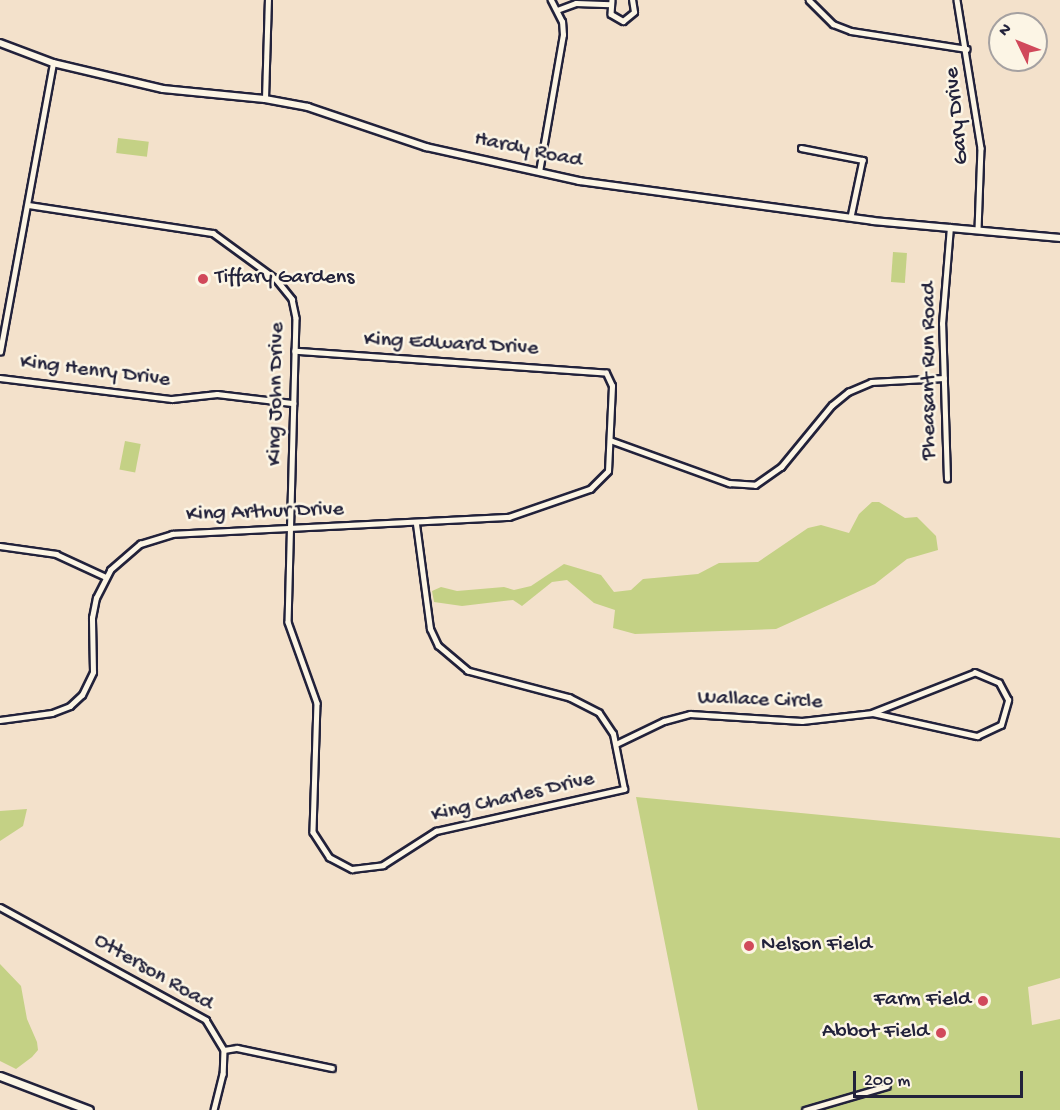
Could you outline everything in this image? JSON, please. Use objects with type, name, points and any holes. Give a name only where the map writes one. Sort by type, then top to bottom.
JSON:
[{"type":"main road","points":[[0,1076],[89,1110]]},
{"type":"street","points":[[265,99],[268,0]]},
{"type":"street","points":[[539,172],[563,35],[557,10],[551,0]]},
{"type":"street","points":[[557,10],[576,3],[611,2],[614,18],[626,21],[634,12],[632,0]]},
{"type":"street","points":[[809,0],[833,24],[851,31],[967,49]]},
{"type":"street","name":"Gary Drive","points":[[957,0],[967,49],[981,148],[978,230]]},
{"type":"street","name":"Hardy Road","points":[[0,42],[53,63],[163,89],[265,99],[327,112],[426,147],[599,184],[850,217],[1060,238]]},
{"type":"street","points":[[0,352],[29,205],[53,63]]},
{"type":"street","points":[[801,148],[863,160],[850,217]]},
{"type":"street","name":"King John Drive","points":[[29,205],[194,228],[225,238],[286,288],[294,305],[295,351],[290,529]]},
{"type":"street","name":"Pheasant Run Road","points":[[946,479],[942,324],[950,227]]},
{"type":"street","name":"King Edward Drive","points":[[295,351],[606,373]]},
{"type":"street","name":"King Arthur Drive","points":[[0,720],[52,713],[70,706],[82,695],[93,672],[93,611],[106,577],[124,555],[159,537],[509,517],[590,489],[608,471],[612,386],[606,373]]},
{"type":"street","name":"King Henry Drive","points":[[0,378],[172,399],[218,394],[293,403]]},
{"type":"street","points":[[610,440],[729,483],[755,485],[782,467],[832,405],[848,392],[871,382],[944,378]]},
{"type":"street","points":[[416,524],[430,629],[446,657],[468,671],[588,705],[608,723],[616,744]]},
{"type":"street","name":"King Charles Drive","points":[[290,529],[288,622],[317,703],[312,827],[319,846],[333,861],[352,869],[373,868],[436,831],[624,789],[616,744]]},
{"type":"street","points":[[0,546],[56,554],[106,577]]},
{"type":"street","name":"Wallace Circle","points":[[616,744],[663,721],[690,714],[805,721],[873,713],[975,673],[999,683],[1008,700],[1001,725],[977,736],[873,713]]},
{"type":"street","name":"Otterson Road","points":[[0,907],[195,1012],[215,1029],[224,1050]]},
{"type":"street","points":[[214,1110],[223,1074],[224,1050],[237,1048],[332,1068]]},
{"type":"street","points":[[805,1110],[886,1086]]},
{"type":"green space","points":[[118,138],[149,142],[147,157],[116,153]]},
{"type":"green space","points":[[893,252],[907,253],[905,283],[891,282]]},
{"type":"green space","points":[[125,441],[141,444],[135,473],[119,469]]},
{"type":"green space","points":[[872,502],[879,502],[905,518],[917,517],[936,536],[938,550],[907,559],[875,584],[776,629],[635,634],[613,628],[615,610],[594,603],[567,580],[552,582],[522,606],[513,600],[462,606],[434,602],[432,591],[441,587],[457,591],[504,587],[514,590],[531,586],[564,564],[601,575],[614,592],[631,590],[643,579],[698,574],[719,563],[758,562],[808,528],[821,525],[849,533],[859,514]]},
{"type":"green space","points":[[636,797],[1060,838],[1060,978],[1028,987],[1032,1025],[1060,1019],[1060,1110],[698,1110]]},
{"type":"green space","points":[[27,809],[23,826],[0,841],[0,811]]},
{"type":"green space","points":[[0,964],[21,986],[27,1019],[37,1042],[38,1050],[16,1069],[0,1061]]},
{"type":"place","name":"Tiffary Gardens","points":[[203,279]]},
{"type":"place","name":"Nelson Field","points":[[749,946]]},
{"type":"place","name":"Farm Field","points":[[983,1001]]},
{"type":"place","name":"Abbot Field","points":[[941,1033]]}]
